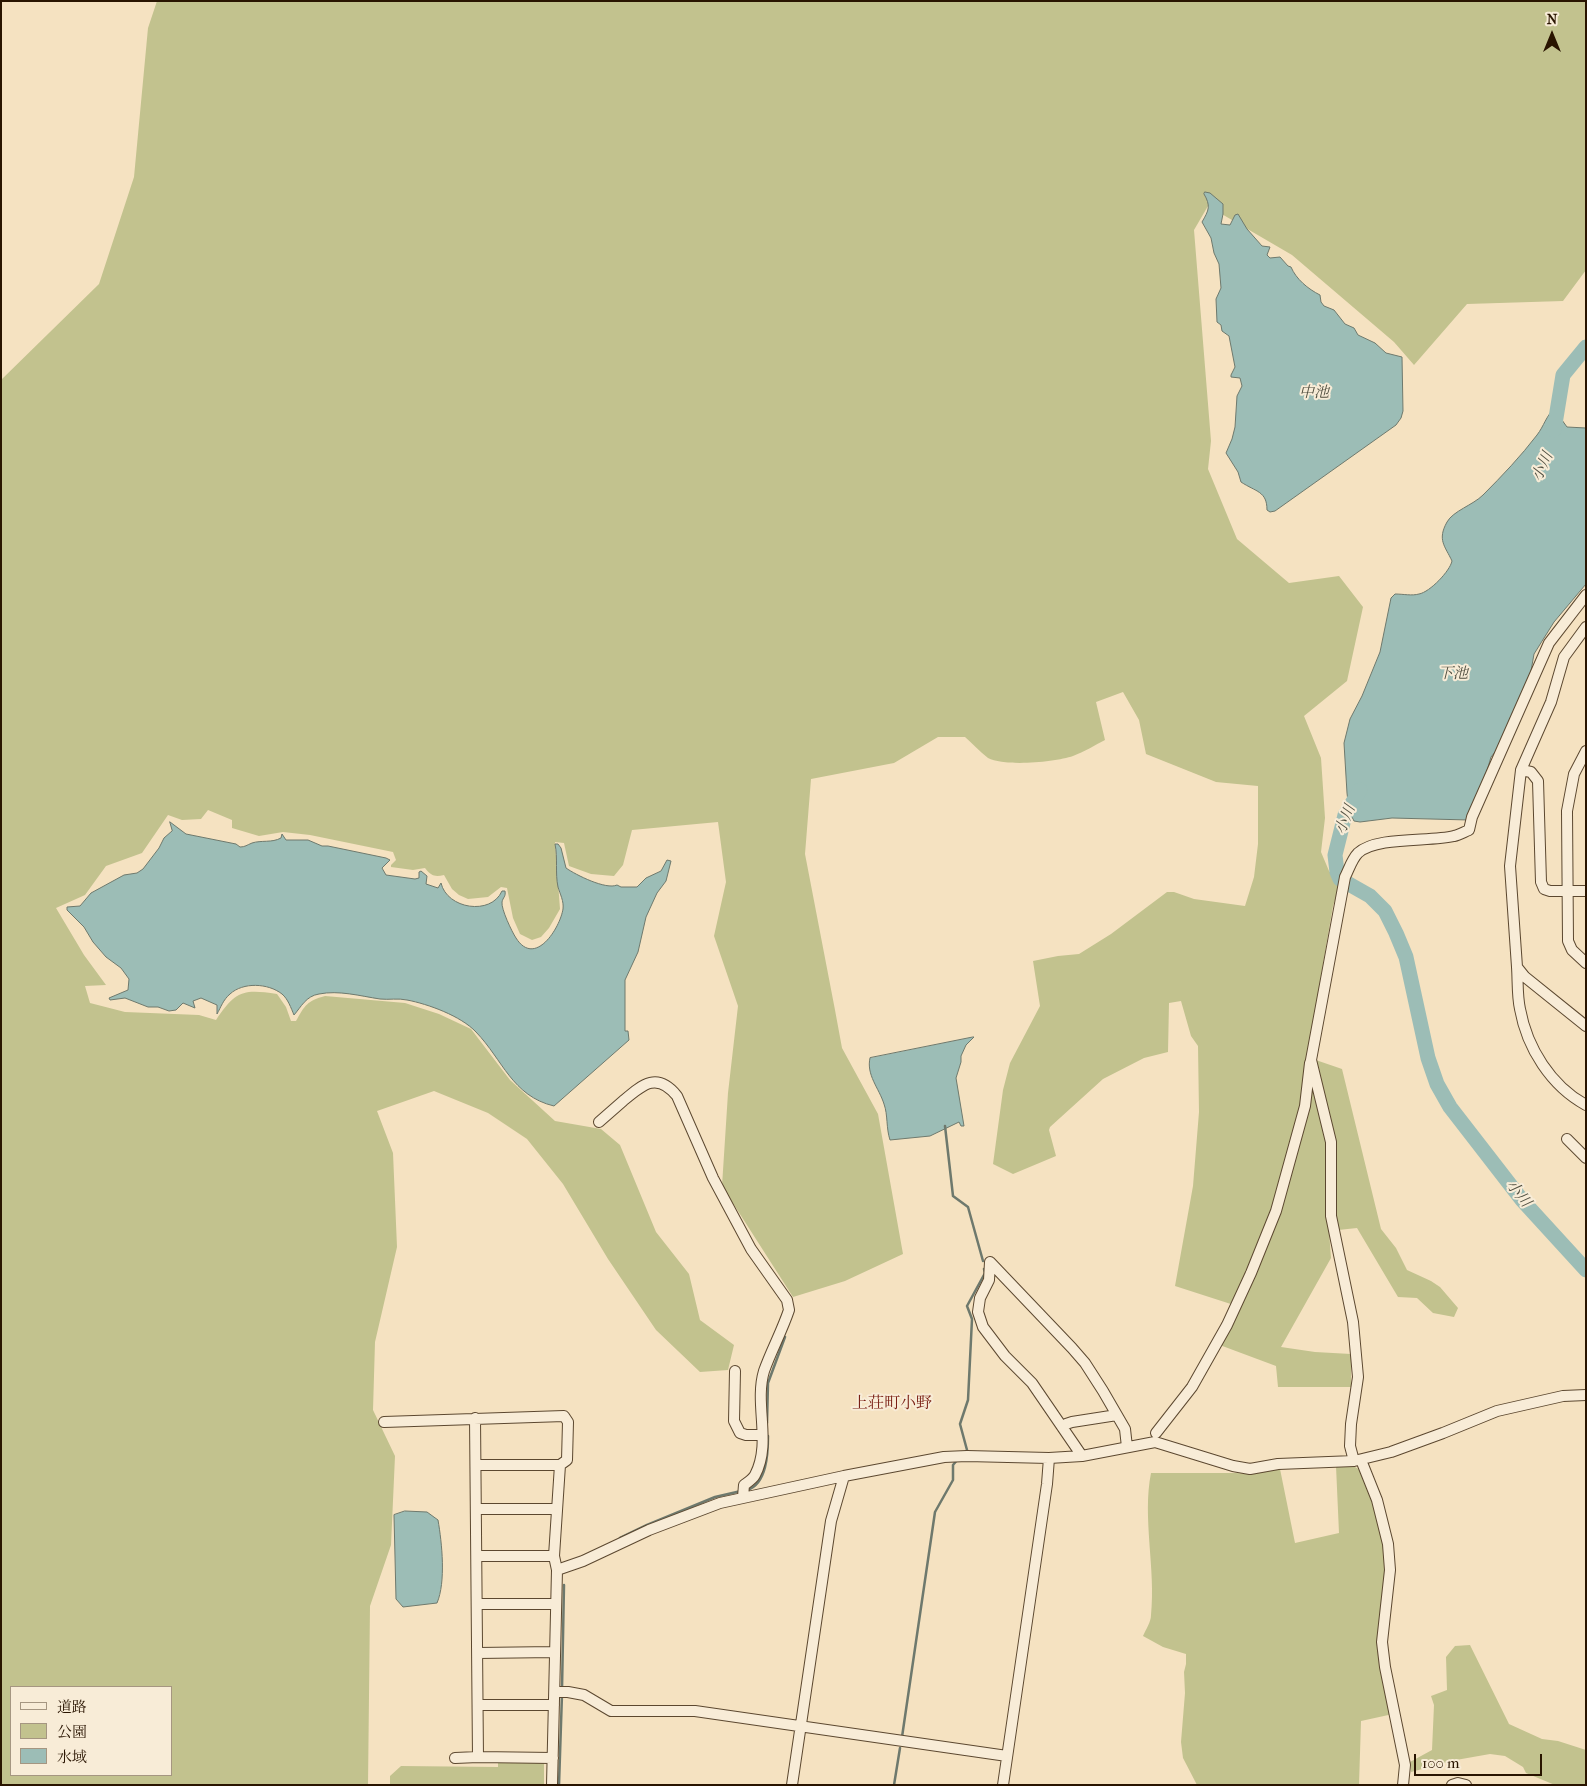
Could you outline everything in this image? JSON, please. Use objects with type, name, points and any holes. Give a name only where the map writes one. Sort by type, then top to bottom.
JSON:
[{"type":"street","points":[[1156,1433],[1192,1388],[1228,1325],[1276,1211],[1305,1106],[1309,1066],[1345,877],[1354,858],[1360,851],[1380,844],[1454,836],[1469,830],[1472,817],[1550,643],[1586,595]]},
{"type":"street","points":[[1586,627],[1564,657],[1552,702],[1522,770],[1510,866],[1519,1007],[1524,1025],[1534,1051],[1547,1070],[1566,1091],[1586,1105]]},
{"type":"street","points":[[1586,751],[1574,774],[1567,810],[1568,941],[1572,950],[1586,963]]},
{"type":"street","points":[[1522,770],[1531,772],[1538,781],[1541,882],[1544,889],[1550,891],[1586,892]]},
{"type":"street","points":[[1517,967],[1525,977],[1584,1020]]},
{"type":"street","points":[[1311,1060],[1331,1142],[1331,1216],[1353,1322],[1358,1377],[1351,1424],[1350,1446],[1377,1500],[1388,1544],[1390,1570],[1382,1642],[1385,1667],[1406,1765],[1403,1785]]},
{"type":"street","points":[[599,1122],[642,1084],[661,1083],[672,1090],[677,1096],[713,1178],[751,1249],[787,1300],[789,1310],[764,1372],[761,1389],[762,1435],[760,1461],[755,1476],[744,1485],[744,1497]]},
{"type":"street","points":[[1567,1139],[1586,1158]]},
{"type":"street","points":[[1080,1452],[1032,1383],[1004,1356],[985,1331],[978,1312],[980,1298],[989,1280],[990,1262],[1085,1363],[1125,1428],[1127,1447]]},
{"type":"street","points":[[981,1322],[994,1332],[1007,1351],[1035,1382],[1076,1438],[1080,1452]]},
{"type":"street","points":[[735,1371],[734,1422],[740,1433],[762,1435]]},
{"type":"street","points":[[557,1570],[583,1561],[649,1530],[720,1503],[844,1476],[944,1457],[1049,1458],[1155,1442],[1233,1466],[1250,1469],[1278,1464],[1357,1460],[1391,1452],[1498,1411],[1563,1396],[1586,1395]]},
{"type":"street","points":[[1066,1424],[1117,1415]]},
{"type":"street","points":[[384,1422],[564,1416],[568,1422],[567,1460],[560,1465],[476,1465]]},
{"type":"street","points":[[475,1418],[478,1556],[478,1757]]},
{"type":"street","points":[[1003,1785],[1046,1494],[1049,1458]]},
{"type":"street","points":[[552,1785],[557,1570],[554,1556],[560,1465]]},
{"type":"street","points":[[792,1785],[831,1521],[844,1476]]},
{"type":"street","points":[[477,1509],[557,1509]]},
{"type":"street","points":[[478,1556],[554,1556]]},
{"type":"street","points":[[478,1604],[556,1604]]},
{"type":"street","points":[[478,1653],[554,1652]]},
{"type":"street","points":[[555,1692],[584,1695],[611,1711],[617,1712],[695,1711],[1007,1756]]},
{"type":"street","points":[[478,1705],[554,1705]]},
{"type":"street","points":[[455,1758],[553,1758]]},
{"type":"street","points":[[1452,1785],[1458,1783],[1466,1785]]},
{"type":"green space","points":[[157,1],[1586,1],[1586,270],[1563,301],[1467,304],[1414,365],[1394,342],[1292,255],[1208,206],[1194,230],[1211,441],[1208,469],[1237,539],[1289,583],[1339,576],[1363,607],[1347,681],[1304,716],[1321,758],[1325,818],[1321,852],[1329,871],[1340,884],[1333,906],[1307,1057],[1342,1069],[1381,1229],[1396,1248],[1407,1270],[1440,1287],[1458,1308],[1454,1317],[1433,1313],[1417,1298],[1398,1297],[1357,1228],[1329,1231],[1331,1258],[1281,1347],[1315,1352],[1351,1354],[1351,1387],[1278,1387],[1276,1366],[1217,1344],[1237,1306],[1175,1286],[1193,1186],[1199,1112],[1198,1046],[1191,1036],[1181,1001],[1169,1003],[1168,1052],[1144,1058],[1103,1079],[1050,1127],[1049,1130],[1056,1156],[1013,1174],[993,1164],[1003,1090],[1010,1063],[1040,1006],[1033,961],[1079,954],[1111,934],[1167,892],[1174,892],[1194,899],[1245,906],[1254,877],[1258,844],[1258,786],[1216,782],[1146,754],[1139,720],[1123,692],[1096,702],[1105,740],[1073,756],[1043,762],[1018,763],[996,761],[988,758],[965,737],[938,737],[894,763],[811,779],[805,854],[842,1048],[878,1114],[903,1254],[845,1281],[793,1297],[722,1186],[728,1093],[738,1006],[714,936],[726,882],[718,822],[632,830],[623,865],[614,876],[591,874],[569,866],[564,843],[555,842],[560,909],[549,928],[541,937],[532,940],[520,934],[513,918],[507,888],[501,887],[488,897],[468,899],[452,889],[444,875],[433,875],[425,868],[413,870],[391,867],[396,860],[393,852],[310,835],[283,832],[259,836],[232,828],[232,820],[208,810],[201,819],[182,820],[168,815],[142,853],[106,866],[85,895],[56,908],[84,955],[106,985],[85,986],[90,1003],[125,1012],[199,1015],[216,1020],[229,1003],[241,994],[265,992],[277,994],[286,1007],[291,1021],[296,1021],[307,1004],[325,996],[405,1003],[439,1014],[471,1029],[510,1080],[555,1121],[601,1129],[620,1145],[656,1232],[689,1274],[700,1320],[734,1345],[728,1370],[700,1372],[656,1330],[608,1259],[563,1184],[527,1139],[488,1113],[434,1091],[377,1111],[393,1153],[397,1247],[375,1342],[373,1410],[395,1456],[391,1545],[370,1606],[368,1785],[1,1785],[1,380],[99,284],[134,177],[148,28]]},
{"type":"green space","points":[[1336,1466],[1355,1467],[1362,1471],[1383,1533],[1386,1563],[1381,1618],[1393,1714],[1361,1721],[1359,1785],[1197,1785],[1183,1758],[1181,1742],[1186,1654],[1163,1647],[1143,1636],[1150,1620],[1152,1598],[1148,1526],[1151,1473],[1250,1474],[1280,1469],[1295,1543],[1339,1533]]},
{"type":"green space","points":[[1470,1645],[1509,1724],[1542,1739],[1558,1741],[1586,1750],[1586,1785],[1555,1785],[1526,1773],[1523,1767],[1505,1756],[1490,1754],[1456,1760],[1411,1772],[1410,1762],[1432,1750],[1434,1705],[1431,1696],[1447,1690],[1446,1657],[1455,1646]]},
{"type":"green space","points":[[498,1763],[544,1763],[544,1785],[390,1785],[390,1776],[401,1766],[498,1767]]},
{"type":"water","name":"中池","points":[[1205,192],[1210,193],[1223,204],[1221,224],[1230,225],[1235,215],[1238,214],[1247,229],[1262,246],[1270,247],[1267,255],[1270,258],[1280,257],[1291,267],[1303,283],[1320,295],[1324,306],[1334,310],[1345,324],[1354,328],[1358,335],[1375,343],[1386,353],[1402,357],[1403,411],[1396,425],[1275,511],[1270,512],[1267,510],[1263,495],[1241,482],[1238,472],[1226,453],[1235,427],[1237,396],[1242,386],[1240,378],[1231,377],[1235,367],[1229,336],[1222,331],[1221,325],[1217,322],[1216,299],[1221,288],[1219,264],[1214,253],[1211,238],[1202,222],[1208,208]]},
{"type":"water","name":"下池","points":[[1554,409],[1567,427],[1586,428],[1586,584],[1554,622],[1534,654],[1528,688],[1500,746],[1491,757],[1475,812],[1469,820],[1392,818],[1354,821],[1349,811],[1344,743],[1350,719],[1362,696],[1380,652],[1391,598],[1395,594],[1419,594],[1429,589],[1444,575],[1452,561],[1442,538],[1447,522],[1454,515],[1479,499],[1504,473],[1537,435]]},
{"type":"water","points":[[170,822],[186,834],[236,844],[240,847],[255,842],[278,840],[282,834],[286,840],[308,840],[322,846],[386,858],[390,860],[382,868],[386,875],[415,879],[419,878],[419,872],[421,871],[427,876],[426,884],[438,888],[441,883],[445,892],[460,904],[479,906],[489,904],[502,891],[505,891],[502,905],[505,915],[516,938],[523,946],[531,949],[546,942],[557,926],[563,909],[557,882],[555,844],[558,844],[561,848],[566,868],[599,884],[612,886],[637,887],[646,878],[661,871],[667,860],[671,861],[666,881],[657,893],[646,917],[638,952],[625,980],[625,1031],[628,1031],[629,1040],[554,1106],[540,1101],[518,1086],[470,1026],[444,1012],[415,1002],[342,993],[327,993],[311,997],[304,1002],[294,1015],[288,1001],[282,994],[276,990],[256,985],[235,990],[224,1001],[217,1014],[217,1005],[201,998],[193,1001],[195,1008],[183,1003],[176,1010],[169,1011],[158,1007],[148,1007],[125,998],[110,1000],[109,998],[128,990],[129,979],[121,968],[106,957],[93,942],[84,927],[67,910],[67,907],[80,906],[91,893],[124,875],[137,873],[143,869],[164,838],[172,831]]},
{"type":"water","points":[[974,1037],[966,1045],[961,1056],[956,1078],[964,1126],[961,1126],[959,1122],[930,1136],[890,1140],[885,1108],[871,1076],[870,1058]]},
{"type":"water","points":[[405,1511],[427,1512],[438,1520],[442,1551],[442,1584],[437,1603],[403,1607],[396,1599],[394,1515]]},
{"type":"waterway","name":"小川","points":[[1554,430],[1563,375],[1586,347]]},
{"type":"waterway","name":"小川","points":[[1360,790],[1345,815],[1335,855],[1337,872],[1340,879],[1370,896],[1385,911],[1396,933],[1406,957],[1428,1058],[1437,1084],[1450,1107],[1522,1200],[1586,1270]]},
{"type":"waterway","points":[[945,1126],[953,1196],[968,1207],[983,1261]]},
{"type":"waterway","points":[[966,1452],[960,1424],[968,1400],[972,1319],[967,1306],[985,1273],[984,1269]]},
{"type":"waterway","points":[[767,1423],[768,1383],[785,1337]]},
{"type":"waterway","points":[[747,1490],[754,1487],[762,1475],[767,1459],[768,1436]]},
{"type":"waterway","points":[[902,1737],[935,1512],[953,1480],[953,1465],[958,1459]]},
{"type":"waterway","points":[[620,1538],[715,1497],[741,1491]]},
{"type":"waterway","points":[[562,1689],[564,1585]]},
{"type":"waterway","points":[[559,1785],[562,1694]]},
{"type":"waterway","points":[[894,1785],[900,1748]]},
{"type":"district","name":"上荘町小野","points":[[892,1404]]}]
